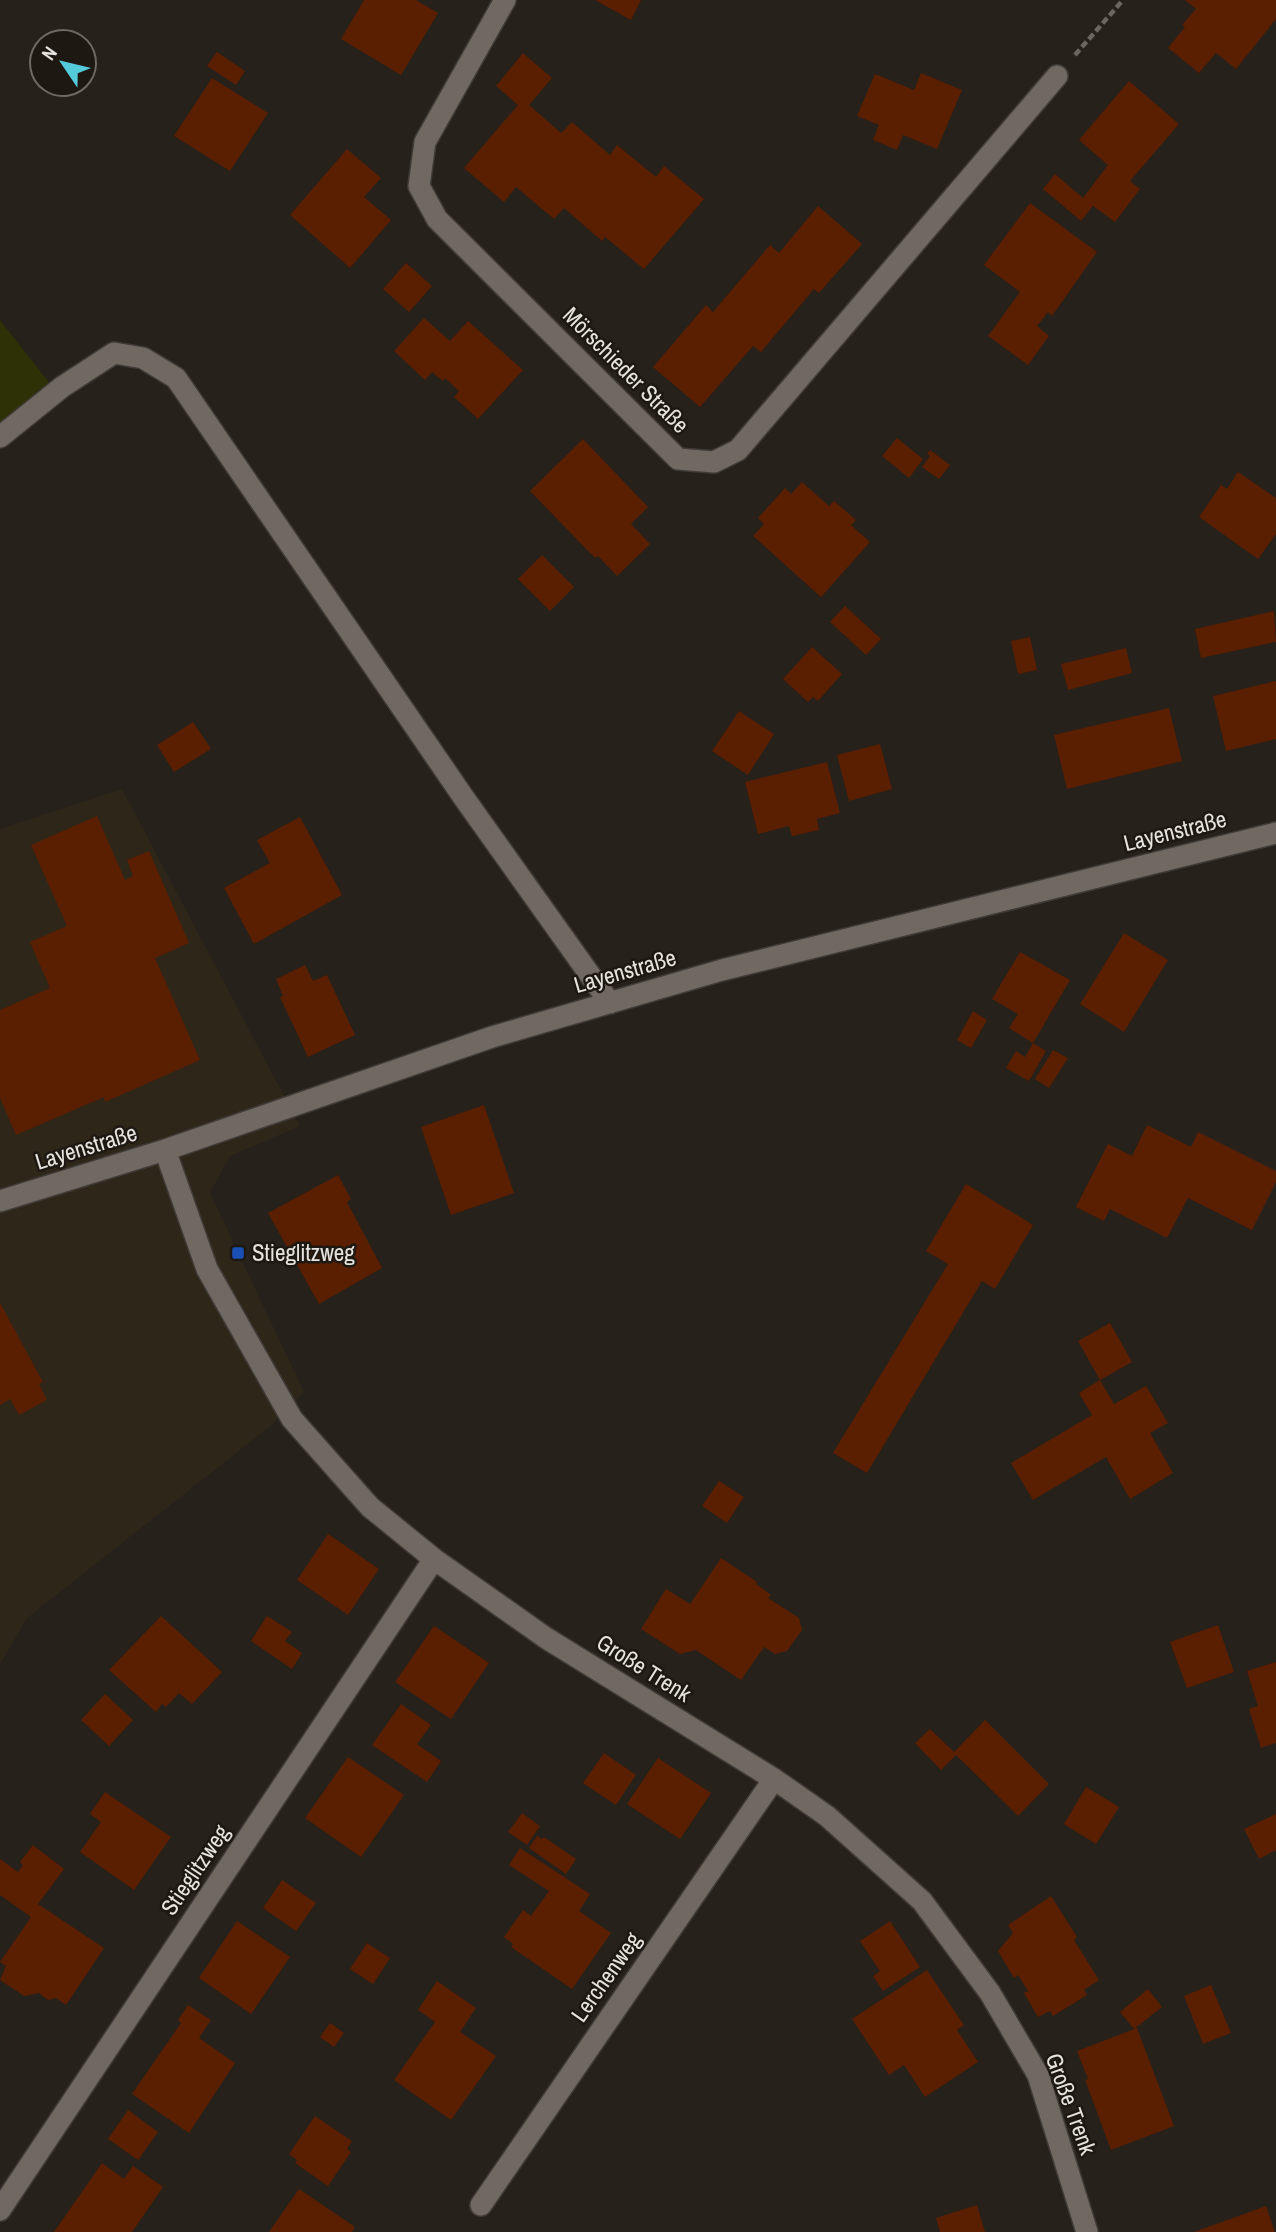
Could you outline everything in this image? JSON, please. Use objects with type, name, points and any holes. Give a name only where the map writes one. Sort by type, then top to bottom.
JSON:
[{"type":"street","name":"Mörschieder Straße","points":[[505,0],[425,142],[419,186],[437,219],[678,459],[714,463],[738,450],[1057,76]]},
{"type":"street","points":[[0,437],[62,387],[114,353],[143,358],[176,378],[464,799],[610,1003]]},
{"type":"street","name":"Layenstraße","points":[[0,1201],[165,1150],[492,1037],[722,970],[1276,833]]},
{"type":"street","name":"Große Trenk","points":[[165,1150],[207,1269],[292,1419],[370,1507],[435,1559],[546,1638],[775,1779],[827,1816],[922,1901],[990,1993],[1038,2075],[1087,2232]]},
{"type":"street","name":"Stieglitzweg","points":[[0,2210],[435,1559]]},
{"type":"street","name":"Lerchenweg","points":[[481,2205],[775,1779]]},
{"type":"path","points":[[1057,76],[1122,0]]},
{"type":"shaded area","points":[[0,320],[51,385],[0,425]]},
{"type":"shaded area","points":[[122,789],[300,1126],[230,1156],[210,1193],[304,1392],[268,1428],[27,1618],[0,1664],[0,829]]},
{"type":"building","points":[[364,0],[416,0],[438,13],[401,75],[341,39]]},
{"type":"building","points":[[595,0],[641,0],[631,20]]},
{"type":"building","points":[[1185,0],[1276,0],[1276,19],[1236,69],[1216,53],[1199,73],[1168,48],[1196,9]]},
{"type":"building","points":[[217,52],[245,71],[236,85],[207,66]]},
{"type":"building","points":[[523,53],[552,78],[529,105],[561,133],[572,122],[610,155],[617,145],[656,177],[664,166],[704,199],[644,269],[605,237],[602,241],[564,208],[554,219],[516,187],[504,202],[464,168],[518,105],[496,86]]},
{"type":"building","points":[[921,73],[962,90],[937,149],[903,135],[897,150],[873,140],[879,125],[857,116],[875,74],[914,90]]},
{"type":"building","points":[[212,78],[268,113],[230,171],[174,136]]},
{"type":"building","points":[[1129,81],[1179,124],[1130,181],[1140,189],[1115,222],[1093,206],[1081,221],[1043,189],[1055,174],[1083,198],[1108,165],[1079,140]]},
{"type":"building","points":[[347,149],[381,178],[364,197],[391,220],[350,268],[290,215]]},
{"type":"building","points":[[1030,203],[1097,252],[1052,316],[1048,312],[1037,326],[1049,336],[1028,365],[988,336],[1020,292],[984,265]]},
{"type":"building","points":[[818,206],[862,244],[819,293],[814,289],[761,352],[753,346],[700,407],[653,367],[706,305],[713,312],[770,245],[779,253]]},
{"type":"building","points":[[406,263],[432,286],[409,312],[383,289]]},
{"type":"building","points":[[424,318],[450,341],[468,321],[523,370],[478,419],[454,397],[459,391],[445,378],[443,381],[432,372],[425,380],[394,351]]},
{"type":"building","points":[[897,438],[923,459],[909,478],[882,456]]},
{"type":"building","points":[[583,439],[648,507],[631,524],[650,544],[617,576],[598,556],[595,558],[530,491]]},
{"type":"building","points":[[930,450],[950,465],[939,479],[922,467],[930,456],[927,454]]},
{"type":"building","points":[[1238,472],[1276,498],[1276,534],[1258,559],[1199,517],[1221,485],[1227,489]]},
{"type":"building","points":[[802,482],[829,506],[834,501],[856,520],[851,525],[870,542],[821,597],[753,536],[764,524],[758,518],[785,488],[791,494]]},
{"type":"building","points":[[542,555],[574,587],[550,611],[518,579]]},
{"type":"building","points":[[845,606],[881,639],[866,655],[830,622]]},
{"type":"building","points":[[1274,611],[1276,642],[1201,658],[1195,629]]},
{"type":"building","points":[[1030,637],[1037,670],[1018,674],[1011,641]]},
{"type":"building","points":[[812,647],[842,674],[818,701],[813,697],[808,702],[783,679]]},
{"type":"building","points":[[1126,648],[1132,673],[1068,690],[1061,664]]},
{"type":"building","points":[[1276,681],[1276,739],[1226,751],[1213,696]]},
{"type":"building","points":[[1169,708],[1182,761],[1067,789],[1054,735]]},
{"type":"building","points":[[739,711],[774,734],[748,775],[712,751]]},
{"type":"building","points":[[193,722],[211,749],[174,772],[157,745]]},
{"type":"building","points":[[880,744],[892,789],[849,801],[837,755]]},
{"type":"building","points":[[827,762],[840,813],[817,819],[819,830],[792,836],[789,826],[758,834],[745,782]]},
{"type":"building","points":[[97,816],[125,880],[133,876],[127,860],[149,851],[189,943],[155,958],[200,1060],[105,1102],[104,1097],[16,1135],[0,1098],[0,1010],[50,988],[30,942],[67,926],[31,845]]},
{"type":"building","points":[[300,817],[342,895],[254,944],[224,888],[270,863],[257,840]]},
{"type":"building","points":[[1124,933],[1168,960],[1124,1032],[1080,1004]]},
{"type":"building","points":[[1020,952],[1070,980],[1033,1043],[1009,1028],[1018,1014],[992,999]]},
{"type":"building","points":[[305,965],[313,981],[327,975],[355,1035],[308,1057],[280,997],[283,996],[276,979]]},
{"type":"building","points":[[973,1011],[987,1020],[971,1048],[957,1040]]},
{"type":"building","points":[[1033,1043],[1046,1051],[1029,1081],[1006,1068],[1016,1051],[1025,1057]]},
{"type":"building","points":[[1053,1050],[1068,1058],[1049,1088],[1035,1079]]},
{"type":"building","points":[[484,1105],[514,1193],[451,1215],[421,1127]]},
{"type":"building","points":[[1147,1125],[1191,1147],[1198,1132],[1276,1171],[1276,1182],[1252,1230],[1188,1198],[1167,1238],[1110,1209],[1104,1221],[1076,1207],[1108,1144],[1132,1156]]},
{"type":"building","points":[[338,1175],[351,1199],[347,1202],[382,1268],[319,1304],[268,1213]]},
{"type":"building","points":[[966,1184],[1033,1225],[995,1289],[982,1281],[867,1473],[833,1453],[948,1264],[926,1251]]},
{"type":"building","points":[[0,1303],[43,1382],[39,1384],[47,1400],[19,1415],[10,1399],[0,1405]]},
{"type":"building","points":[[1110,1323],[1132,1362],[1100,1380],[1078,1341]]},
{"type":"building","points":[[1100,1380],[1114,1404],[1146,1386],[1168,1423],[1150,1433],[1173,1473],[1130,1499],[1106,1457],[1033,1500],[1011,1463],[1092,1415],[1079,1393]]},
{"type":"building","points":[[719,1481],[744,1497],[727,1523],[702,1506]]},
{"type":"building","points":[[328,1534],[379,1569],[348,1615],[297,1580]]},
{"type":"building","points":[[721,1558],[757,1582],[756,1584],[771,1595],[768,1598],[799,1618],[802,1630],[787,1651],[775,1654],[764,1647],[741,1680],[696,1650],[680,1654],[641,1629],[666,1589],[690,1604]]},
{"type":"building","points":[[161,1616],[222,1672],[192,1704],[179,1693],[166,1707],[162,1704],[156,1712],[109,1670]]},
{"type":"building","points":[[267,1616],[292,1632],[285,1641],[302,1653],[292,1669],[251,1641]]},
{"type":"building","points":[[1218,1625],[1234,1672],[1187,1688],[1170,1642]]},
{"type":"building","points":[[434,1626],[489,1663],[451,1719],[395,1682]]},
{"type":"building","points":[[1276,1662],[1276,1743],[1261,1748],[1249,1709],[1258,1706],[1247,1671]]},
{"type":"building","points":[[105,1694],[133,1720],[109,1746],[81,1720]]},
{"type":"building","points":[[401,1704],[431,1725],[417,1744],[441,1761],[427,1782],[372,1745]]},
{"type":"building","points":[[985,1720],[1049,1784],[1018,1816],[956,1755],[941,1770],[915,1743],[930,1729],[954,1752]]},
{"type":"building","points":[[604,1753],[636,1775],[616,1805],[583,1783]]},
{"type":"building","points":[[348,1757],[404,1795],[361,1857],[305,1818]]},
{"type":"building","points":[[658,1758],[711,1793],[680,1839],[627,1804]]},
{"type":"building","points":[[1086,1787],[1119,1807],[1096,1844],[1064,1824]]},
{"type":"building","points":[[105,1792],[171,1837],[134,1890],[80,1852],[101,1822],[90,1814]]},
{"type":"building","points":[[522,1813],[540,1826],[527,1845],[508,1832]]},
{"type":"building","points":[[1276,1814],[1276,1850],[1259,1859],[1244,1829]]},
{"type":"building","points":[[537,1836],[542,1839],[544,1837],[576,1859],[566,1874],[529,1848]]},
{"type":"building","points":[[33,1845],[64,1869],[38,1904],[104,1948],[66,2005],[56,1998],[48,2000],[39,1993],[24,1996],[0,1980],[6,1966],[0,1962],[31,1917],[0,1895],[0,1859],[18,1872],[23,1865],[20,1862]]},
{"type":"building","points":[[520,1848],[590,1894],[579,1911],[611,1933],[572,1989],[511,1947],[513,1944],[504,1937],[523,1910],[531,1916],[549,1891],[509,1865]]},
{"type":"building","points":[[282,1880],[316,1903],[296,1931],[263,1908]]},
{"type":"building","points":[[1051,1896],[1077,1937],[1074,1940],[1099,1980],[1084,1990],[1087,1995],[1053,2016],[1050,2011],[1038,2017],[1024,1993],[1028,1991],[1018,1975],[1014,1978],[998,1951],[1013,1933],[1008,1925]]},
{"type":"building","points":[[237,1921],[290,1957],[251,2014],[199,1978]]},
{"type":"building","points":[[890,1921],[920,1967],[883,1991],[873,1976],[880,1971],[860,1941]]},
{"type":"building","points":[[367,1943],[390,1958],[373,1984],[350,1969]]},
{"type":"building","points":[[927,1970],[964,2025],[957,2030],[978,2062],[925,2097],[904,2065],[889,2075],[852,2019]]},
{"type":"building","points":[[437,1981],[476,2008],[460,2032],[496,2056],[451,2120],[394,2080],[435,2022],[418,2010]]},
{"type":"building","points":[[1211,1985],[1231,2033],[1203,2044],[1184,1996]]},
{"type":"building","points":[[1148,1989],[1162,2007],[1134,2029],[1120,2012]]},
{"type":"building","points":[[188,2005],[211,2020],[199,2038],[235,2063],[189,2133],[132,2094],[181,2023],[178,2020]]},
{"type":"building","points":[[330,2023],[344,2033],[334,2047],[320,2037]]},
{"type":"building","points":[[1137,2028],[1174,2126],[1111,2150],[1077,2051]]},
{"type":"building","points":[[128,2110],[158,2132],[138,2160],[108,2139]]},
{"type":"building","points":[[315,2116],[352,2141],[347,2149],[351,2152],[328,2186],[295,2163],[297,2160],[289,2154]]},
{"type":"building","points":[[102,2163],[124,2179],[133,2166],[163,2187],[132,2232],[54,2232]]},
{"type":"building","points":[[299,2189],[355,2227],[352,2232],[269,2232]]},
{"type":"building","points":[[977,2205],[985,2232],[940,2232],[936,2218]]},
{"type":"building","points":[[1266,2206],[1275,2232],[1194,2232]]},
{"type":"place","name":"Stieglitzweg","points":[[238,1253]]}]
